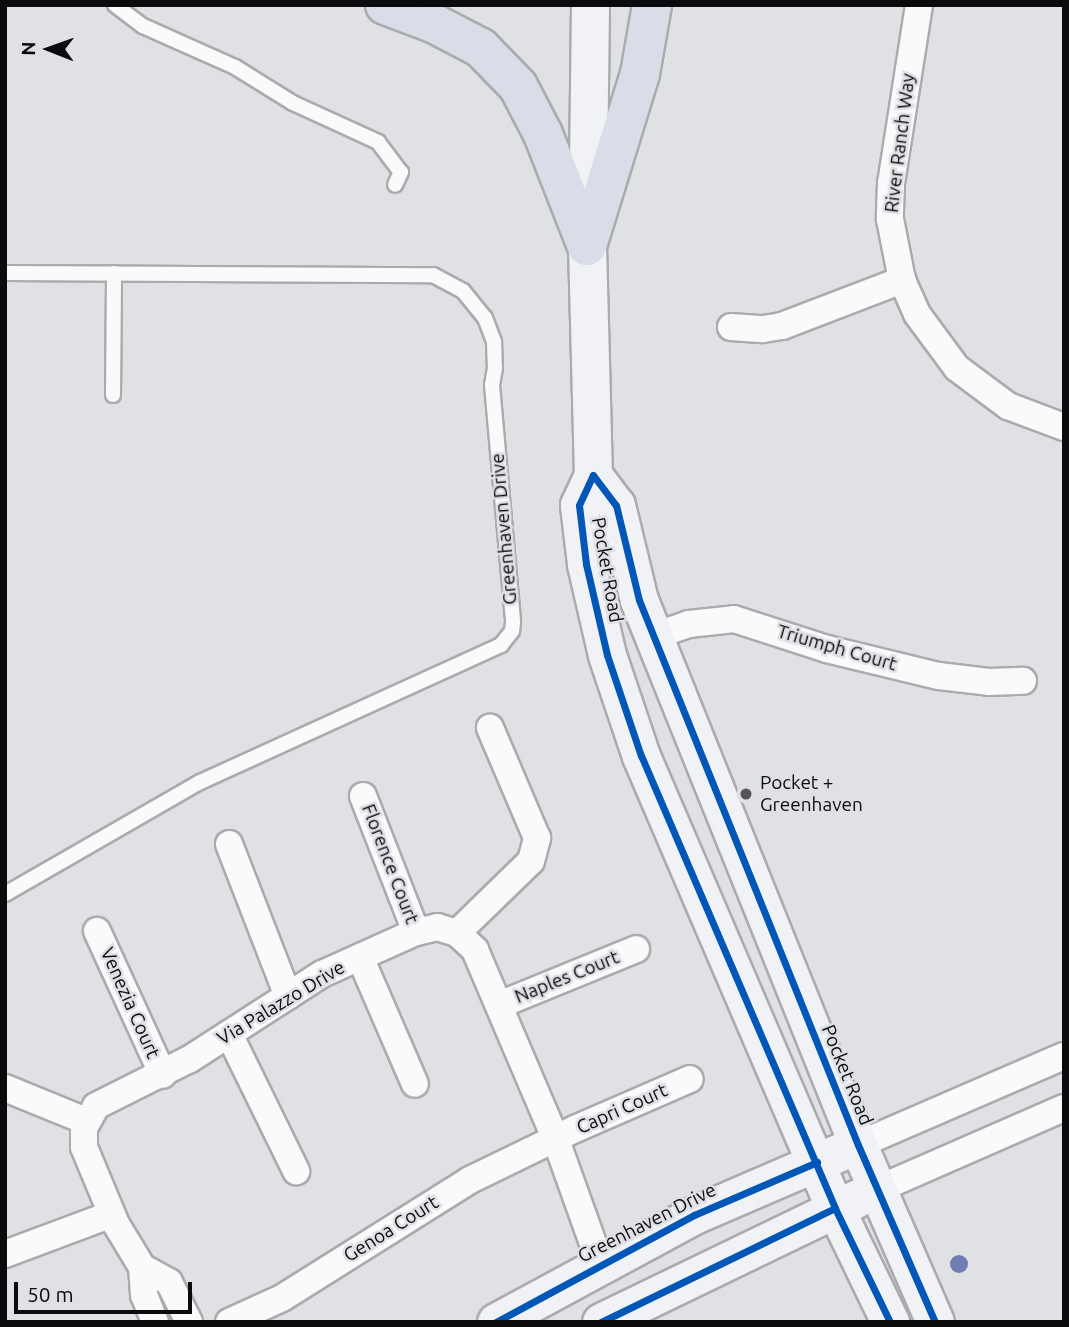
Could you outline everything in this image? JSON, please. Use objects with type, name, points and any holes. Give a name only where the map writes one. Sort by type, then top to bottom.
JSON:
[{"type":"highway","points":[[385,5],[433,23],[481,48],[518,86],[542,134],[587,246]]},
{"type":"highway","points":[[587,246],[640,74],[652,5]]},
{"type":"main road","name":"Pocket Road","points":[[590,5],[587,246],[593,475],[579,505],[586,564],[607,655],[641,756],[835,1208],[890,1322]]},
{"type":"main road","name":"Pocket Road","points":[[593,475],[616,505],[639,600],[876,1190],[935,1322]]},
{"type":"main road","name":"Greenhaven Drive","points":[[496,1322],[600,1263],[758,1185],[858,1145]]},
{"type":"main road","points":[[600,1322],[876,1190]]},
{"type":"street","name":"River Ranch Way","points":[[919,5],[891,183],[890,219],[902,280],[917,314],[957,368],[1008,406],[1064,428]]},
{"type":"street","points":[[731,327],[763,329],[782,326],[902,280]]},
{"type":"street","name":"Triumph Court","points":[[654,636],[690,624],[734,619],[827,649],[939,676],[989,682],[1023,681]]},
{"type":"street","points":[[490,728],[537,838],[531,861],[457,933],[475,950],[499,1005],[556,1140],[600,1263]]},
{"type":"street","name":"Florence Court","points":[[363,796],[416,932]]},
{"type":"street","points":[[229,844],[288,996]]},
{"type":"street","name":"Via Palazzo Drive","points":[[86,1121],[105,1100],[163,1075],[322,974],[416,932],[437,927],[457,933]]},
{"type":"street","name":"Venezia Court","points":[[97,931],[163,1075]]},
{"type":"street","name":"Naples Court","points":[[499,1005],[636,948]]},
{"type":"street","points":[[360,957],[415,1084]]},
{"type":"street","points":[[229,1034],[296,1171]]},
{"type":"street","name":"Greenhaven Drive","points":[[858,1145],[1064,1056]]},
{"type":"street","name":"Capri Court","points":[[556,1140],[575,1129],[690,1079]]},
{"type":"street","points":[[5,1088],[86,1121],[84,1147],[112,1214],[142,1267],[144,1295],[155,1322]]},
{"type":"street","points":[[876,1190],[1064,1108]]},
{"type":"street","name":"Genoa Court","points":[[229,1322],[282,1298],[470,1180],[556,1140]]},
{"type":"street","points":[[5,1254],[112,1214]]},
{"type":"street","points":[[142,1267],[169,1282],[189,1322]]},
{"type":"lane","points":[[115,5],[143,26],[235,67],[293,103],[378,142],[401,172],[395,185]]},
{"type":"lane","name":"Greenhaven Drive","points":[[5,273],[433,275],[463,291],[485,318],[494,342],[495,368],[492,385],[512,631],[501,645],[200,782],[8,888]]},
{"type":"lane","points":[[113,395],[114,273]]},
{"type":"cycle path","points":[[890,1322],[835,1208],[641,756],[607,655],[586,564],[579,505],[593,475],[616,505],[639,600],[858,1145],[935,1322]]},
{"type":"cycle path","points":[[496,1322],[694,1215],[817,1162]]},
{"type":"cycle path","points":[[601,1322],[835,1208]]},
{"type":"place","name":"Pocket + Greenhaven","points":[[746,794]]}]
